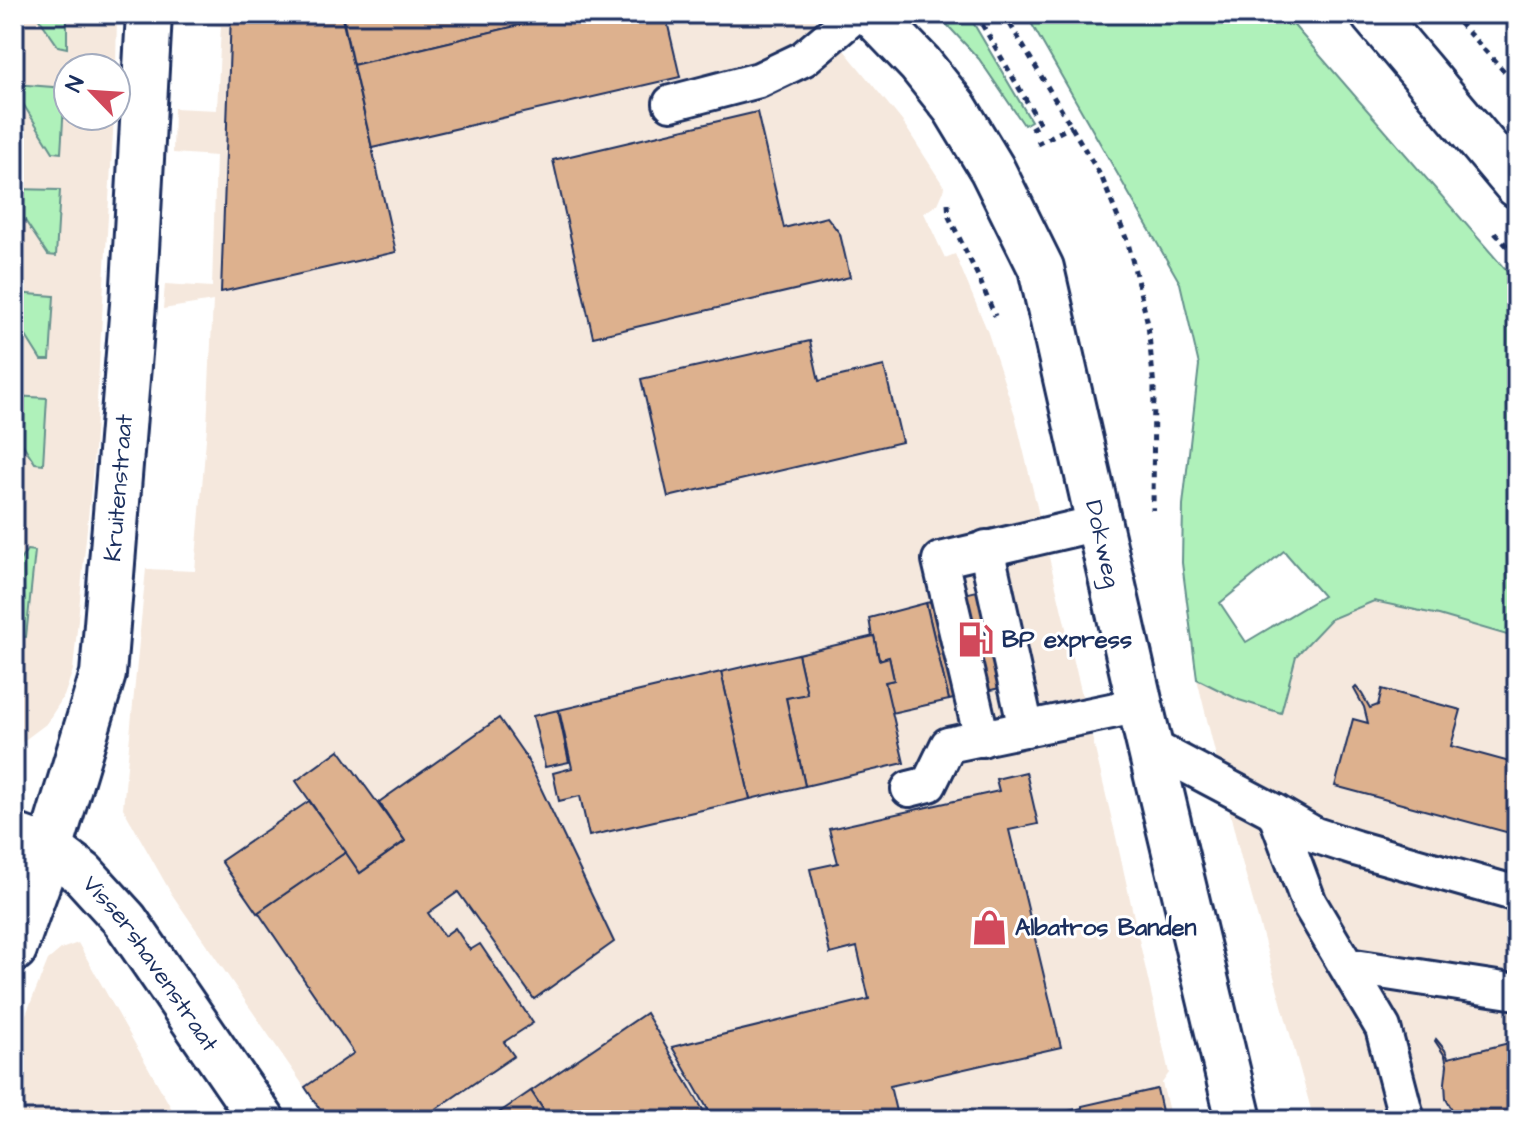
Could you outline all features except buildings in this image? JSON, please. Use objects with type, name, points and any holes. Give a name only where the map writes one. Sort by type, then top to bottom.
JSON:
[{"type":"street","name":"Kruitenstraat","points":[[14,949],[32,843],[103,674],[133,304],[149,14]]},
{"type":"street","name":"Dokweg","points":[[872,14],[920,64],[955,108],[992,169],[1041,268],[1239,1120]]},
{"type":"street","points":[[1373,14],[1517,185]]},
{"type":"street","name":"Vissershavenstraat","points":[[32,843],[83,874],[125,920],[262,1120]]},
{"type":"lane","points":[[671,103],[759,80],[803,59],[856,14]]},
{"type":"lane","points":[[982,739],[940,560],[1098,523]]},
{"type":"lane","points":[[986,548],[1026,729]]},
{"type":"lane","points":[[909,789],[929,784],[948,745],[1026,729],[1145,726],[1315,835],[1517,894]]},
{"type":"lane","points":[[1275,812],[1309,903],[1383,1028],[1407,1120]]},
{"type":"lane","points":[[1348,966],[1517,992]]},
{"type":"path","points":[[1004,14],[1102,178],[1128,243],[1148,324],[1154,388],[1154,520]]},
{"type":"path","points":[[1451,14],[1517,85]]},
{"type":"shaded area","points":[[14,14],[117,14],[116,52],[52,52],[52,132],[113,132],[93,467],[73,670],[64,696],[46,724],[14,748]]},
{"type":"shaded area","points":[[177,14],[785,14],[791,20],[797,14],[810,14],[844,50],[902,121],[945,188],[938,204],[924,213],[945,258],[955,254],[987,330],[1015,415],[1169,1073],[1162,1083],[1171,1120],[327,1120],[171,893],[123,808],[146,569],[195,571],[207,427],[213,301],[163,309],[165,284],[212,287],[216,156],[173,153],[174,108],[217,110],[221,26],[178,22]]},
{"type":"shaded area","points":[[1374,601],[1439,615],[1517,638],[1517,1120],[1314,1120],[1241,858],[1197,679],[1239,700],[1281,713],[1296,656],[1331,619]]},
{"type":"shaded area","points":[[78,943],[178,1120],[14,1120],[14,1044],[48,960],[61,949]]},
{"type":"green space","points":[[36,14],[67,14],[67,48],[58,46]]},
{"type":"green space","points":[[937,14],[968,14],[1031,121],[1024,125],[979,59]]},
{"type":"green space","points":[[1026,14],[1284,14],[1517,283],[1517,638],[1439,615],[1374,601],[1331,619],[1296,656],[1281,713],[1239,700],[1197,679],[1182,563],[1183,505],[1199,365],[1180,283]],"holes":[[[1284,551],[1323,596],[1246,642],[1220,603]]]},
{"type":"green space","points":[[15,84],[52,87],[52,132],[62,132],[61,153],[53,152],[15,91]]},
{"type":"green space","points":[[14,189],[60,190],[56,256],[48,255],[14,204]]},
{"type":"green space","points":[[14,293],[54,296],[50,360],[41,360],[14,317]]},
{"type":"green space","points":[[14,396],[47,398],[43,464],[35,463],[14,431]]},
{"type":"green space","points":[[27,550],[35,551],[26,637],[14,636],[14,569]]},
{"type":"place","name":"BP express","points":[[976,639]]},
{"type":"place","name":"Albatros Banden","points":[[989,927]]}]
